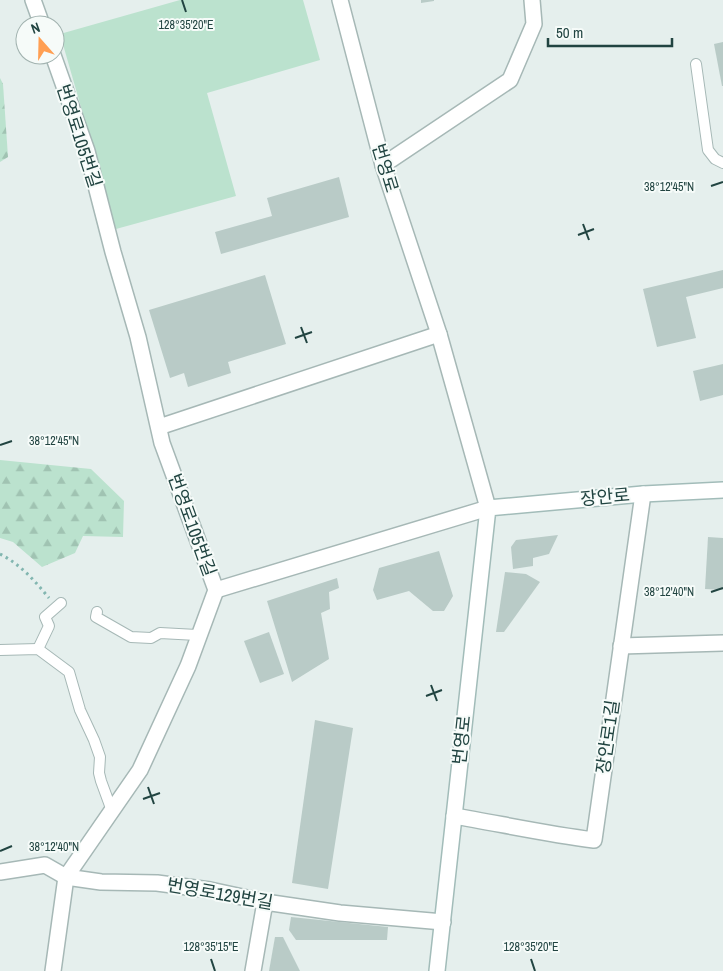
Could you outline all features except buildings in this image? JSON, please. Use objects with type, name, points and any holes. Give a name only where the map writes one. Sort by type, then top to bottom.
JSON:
[{"type":"street","points":[[34,0],[39,15]]},
{"type":"street","name":"번영로","points":[[340,0],[383,166],[439,334],[488,508],[437,971]]},
{"type":"street","points":[[383,166],[510,80],[534,24],[532,0]]},
{"type":"street","name":"번영로105번길","points":[[53,971],[66,877],[140,770],[188,666],[216,590],[162,444],[138,337],[113,252],[87,151],[57,65]]},
{"type":"street","points":[[159,427],[439,334]]},
{"type":"street","name":"장안로","points":[[488,508],[643,494],[723,490]]},
{"type":"street","name":"장안로1길","points":[[454,816],[506,824],[553,835],[594,840],[643,494]]},
{"type":"street","points":[[216,590],[488,508]]},
{"type":"street","points":[[621,646],[723,643]]},
{"type":"street","name":"번영로129번길","points":[[0,872],[46,865],[66,877],[101,882],[157,883],[210,890],[265,902],[340,913],[443,922]]},
{"type":"street","points":[[253,971],[265,902]]},
{"type":"lane","points":[[696,64],[708,150],[715,159],[723,163]]},
{"type":"lane","points":[[38,649],[49,626],[45,617],[59,605]]},
{"type":"lane","points":[[98,612],[96,617],[131,637],[151,638],[160,633],[197,635],[188,666]]},
{"type":"lane","points":[[0,650],[38,649],[68,672],[80,710],[100,757],[99,773],[112,811]]},
{"type":"path","points":[[0,554],[7,557],[32,578],[59,605]]},
{"type":"green space","points":[[180,0],[303,0],[320,60],[207,93],[236,196],[116,229],[65,51],[65,33]]},
{"type":"green space","points":[[0,78],[3,84],[8,157],[0,162]]},
{"type":"green space","points":[[0,460],[91,469],[124,501],[123,537],[83,536],[75,553],[42,567],[13,542],[0,538]]}]
